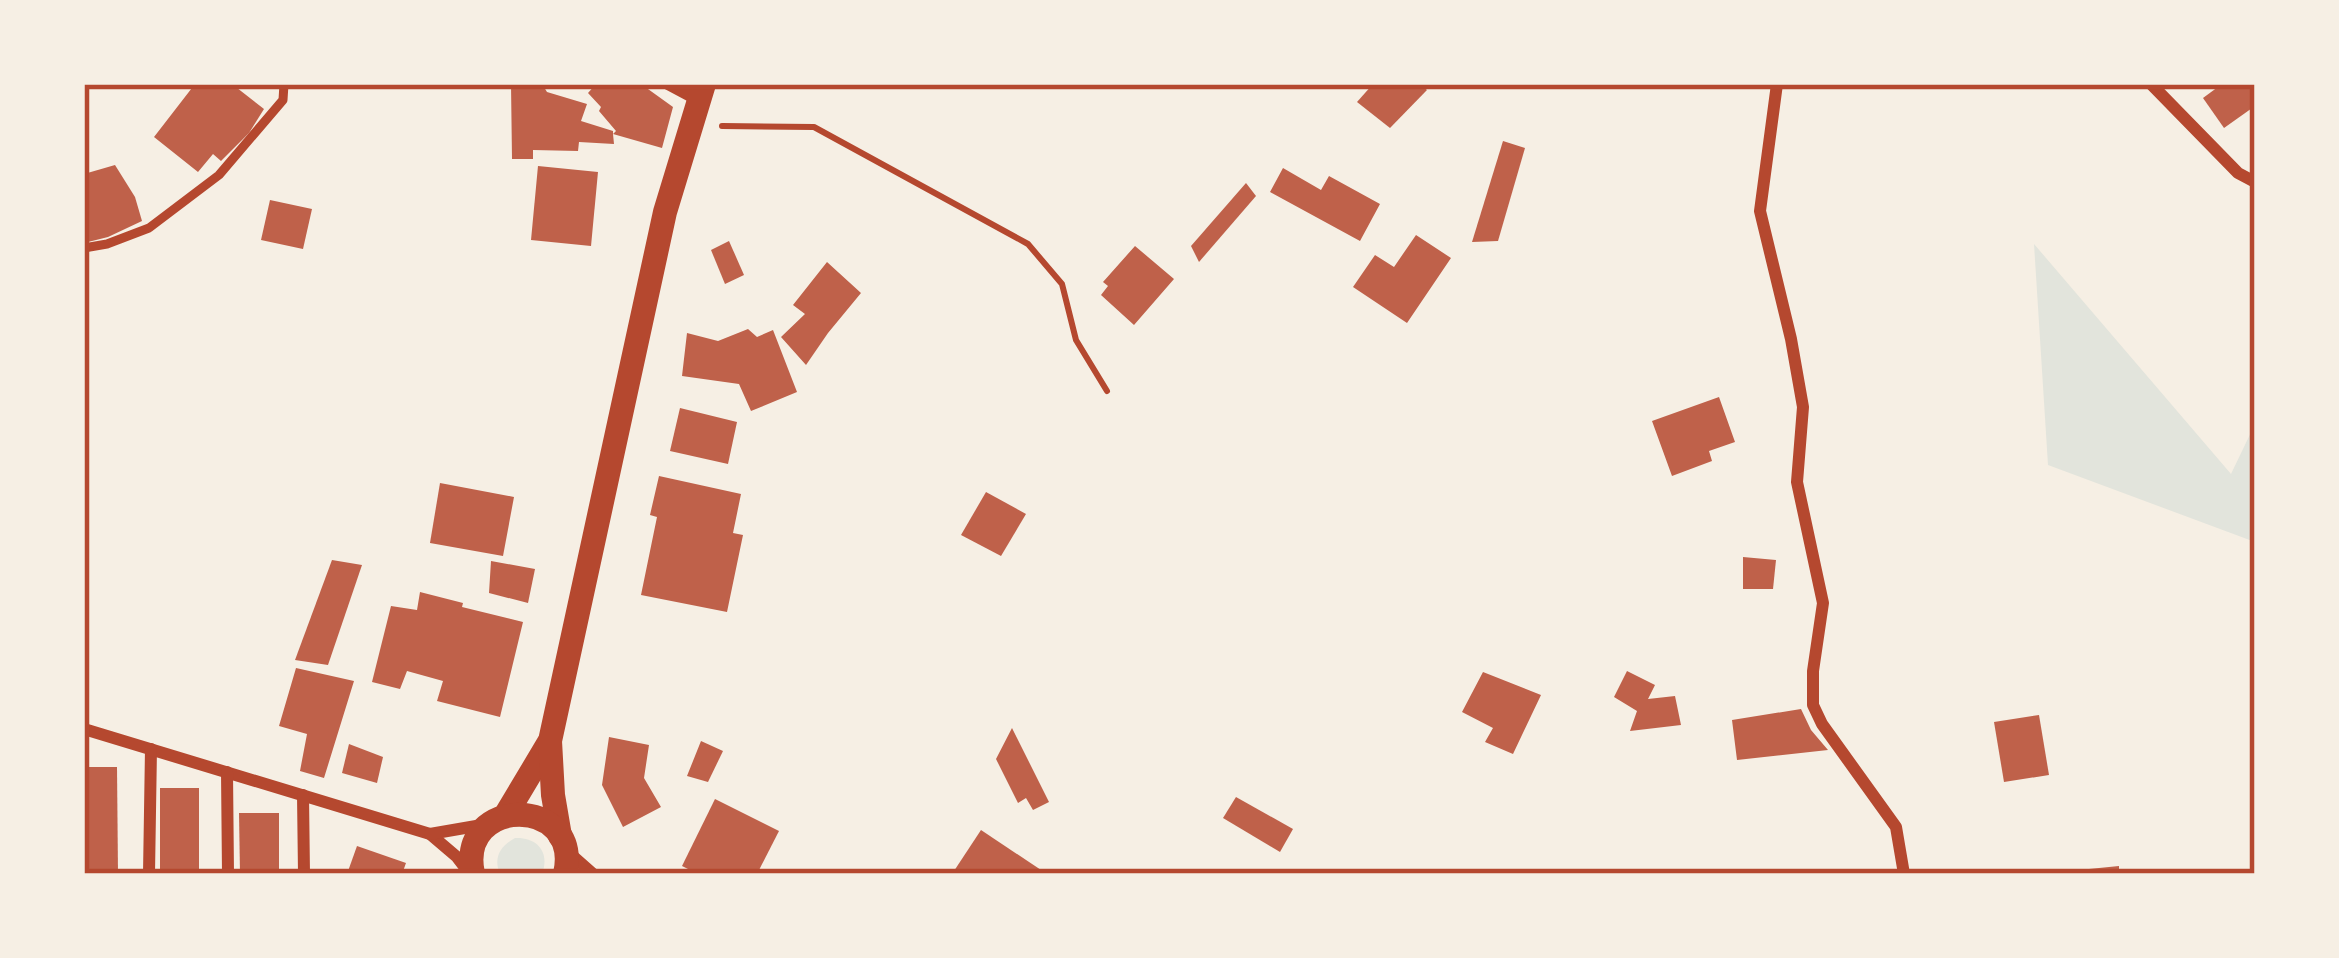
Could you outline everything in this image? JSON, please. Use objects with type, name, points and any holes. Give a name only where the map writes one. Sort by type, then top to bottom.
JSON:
[{"type":"main road","points":[[564,854],[553,796],[550,742],[665,212],[701,93]]},
{"type":"main road","points":[[472,874],[479,834],[498,819],[550,742]]},
{"type":"main road","points":[[498,819],[520,813],[536,816],[550,824],[564,854]]},
{"type":"street","points":[[668,84],[701,93]]},
{"type":"street","points":[[1777,84],[1760,211],[1803,407],[1797,482],[1823,603],[1813,705],[1896,827],[1904,874]]},
{"type":"street","points":[[2151,84],[2238,173],[2255,182]]},
{"type":"street","points":[[84,730],[430,834],[472,874]]},
{"type":"street","points":[[149,874],[151,749]]},
{"type":"street","points":[[227,772],[228,874]]},
{"type":"street","points":[[303,794],[304,874]]},
{"type":"street","points":[[430,834],[498,819]]},
{"type":"street","points":[[564,854],[593,874]]},
{"type":"lane","points":[[84,248],[149,228],[219,175],[283,100],[284,84]]},
{"type":"path","points":[[691,126],[814,127],[1028,244],[1062,284],[1076,340],[1108,392]]},
{"type":"shaded area","points":[[2034,244],[2231,474],[2255,424],[2255,542],[2048,465]]},
{"type":"shaded area","points":[[515,838],[530,840],[540,848],[542,874],[500,874],[499,853]]},
{"type":"building","points":[[195,84],[232,84],[264,109],[249,133],[221,161],[213,154],[198,172],[154,137]]},
{"type":"building","points":[[511,84],[542,84],[547,92],[587,104],[581,121],[613,131],[614,144],[579,142],[578,151],[533,150],[533,159],[512,159]]},
{"type":"building","points":[[596,84],[641,84],[673,107],[662,148],[613,134],[616,131],[588,93]]},
{"type":"building","points":[[1373,84],[1420,84],[1427,90],[1390,128],[1357,102]]},
{"type":"building","points":[[2222,84],[2255,84],[2255,106],[2224,128],[2203,98]]},
{"type":"building","points":[[1503,141],[1525,148],[1498,241],[1472,242]]},
{"type":"building","points":[[115,165],[135,197],[142,221],[84,243],[84,174]]},
{"type":"building","points":[[538,166],[598,172],[591,246],[531,240]]},
{"type":"building","points":[[1283,168],[1321,190],[1329,176],[1380,204],[1360,241],[1270,192]]},
{"type":"building","points":[[1246,183],[1256,196],[1199,262],[1191,246]]},
{"type":"building","points":[[270,200],[312,209],[303,249],[261,240]]},
{"type":"building","points":[[1416,235],[1451,258],[1407,323],[1353,287],[1375,255],[1394,267]]},
{"type":"building","points":[[729,241],[744,275],[725,284],[711,250]]},
{"type":"building","points":[[1135,246],[1174,279],[1134,325],[1101,295],[1108,286],[1103,282]]},
{"type":"building","points":[[827,262],[861,293],[806,365],[781,337],[805,314],[793,305]]},
{"type":"building","points":[[748,329],[757,337],[773,330],[797,392],[751,411],[739,384],[682,376],[687,333],[718,341]]},
{"type":"building","points":[[1719,397],[1735,442],[1709,451],[1712,461],[1672,476],[1652,421]]},
{"type":"building","points":[[680,408],[737,422],[728,464],[670,451]]},
{"type":"building","points":[[659,476],[741,494],[733,533],[743,535],[727,612],[641,595],[657,517],[650,515]]},
{"type":"building","points":[[440,483],[514,497],[503,556],[430,543]]},
{"type":"building","points":[[986,492],[1026,514],[1001,556],[961,535]]},
{"type":"building","points":[[1743,557],[1776,560],[1773,589],[1743,589]]},
{"type":"building","points":[[332,560],[362,565],[328,665],[295,660]]},
{"type":"building","points":[[491,561],[535,569],[528,603],[489,593]]},
{"type":"building","points":[[420,592],[523,622],[500,717],[437,701],[443,681],[407,671],[400,689],[372,682],[391,606],[417,610]]},
{"type":"building","points":[[296,668],[354,681],[324,778],[300,771],[307,734],[279,726]]},
{"type":"building","points":[[1627,671],[1655,685],[1648,699],[1675,696],[1681,725],[1630,731],[1637,711],[1614,697]]},
{"type":"building","points":[[1483,672],[1541,695],[1513,754],[1485,742],[1493,728],[1462,712]]},
{"type":"building","points":[[1801,709],[1828,750],[1737,760],[1732,720]]},
{"type":"building","points":[[2039,715],[2049,775],[2004,782],[1994,722]]},
{"type":"building","points":[[1012,728],[1049,802],[1033,810],[1026,798],[1018,803],[996,759]]},
{"type":"building","points":[[609,737],[649,745],[644,778],[661,807],[623,827],[602,785]]},
{"type":"building","points":[[701,741],[723,751],[708,782],[687,776]]},
{"type":"building","points":[[349,744],[383,757],[377,783],[342,773]]},
{"type":"building","points":[[84,767],[117,767],[118,874],[84,874]]},
{"type":"building","points":[[160,788],[199,788],[199,874],[160,874]]},
{"type":"building","points":[[1236,797],[1293,829],[1280,852],[1223,818]]},
{"type":"building","points":[[715,799],[779,831],[757,874],[698,874],[682,866]]},
{"type":"building","points":[[239,813],[279,813],[279,874],[240,874]]},
{"type":"building","points":[[981,830],[1047,874],[952,874]]},
{"type":"building","points":[[357,846],[406,863],[402,874],[347,874]]},
{"type":"building","points":[[2119,866],[2119,874],[2069,871]]}]
